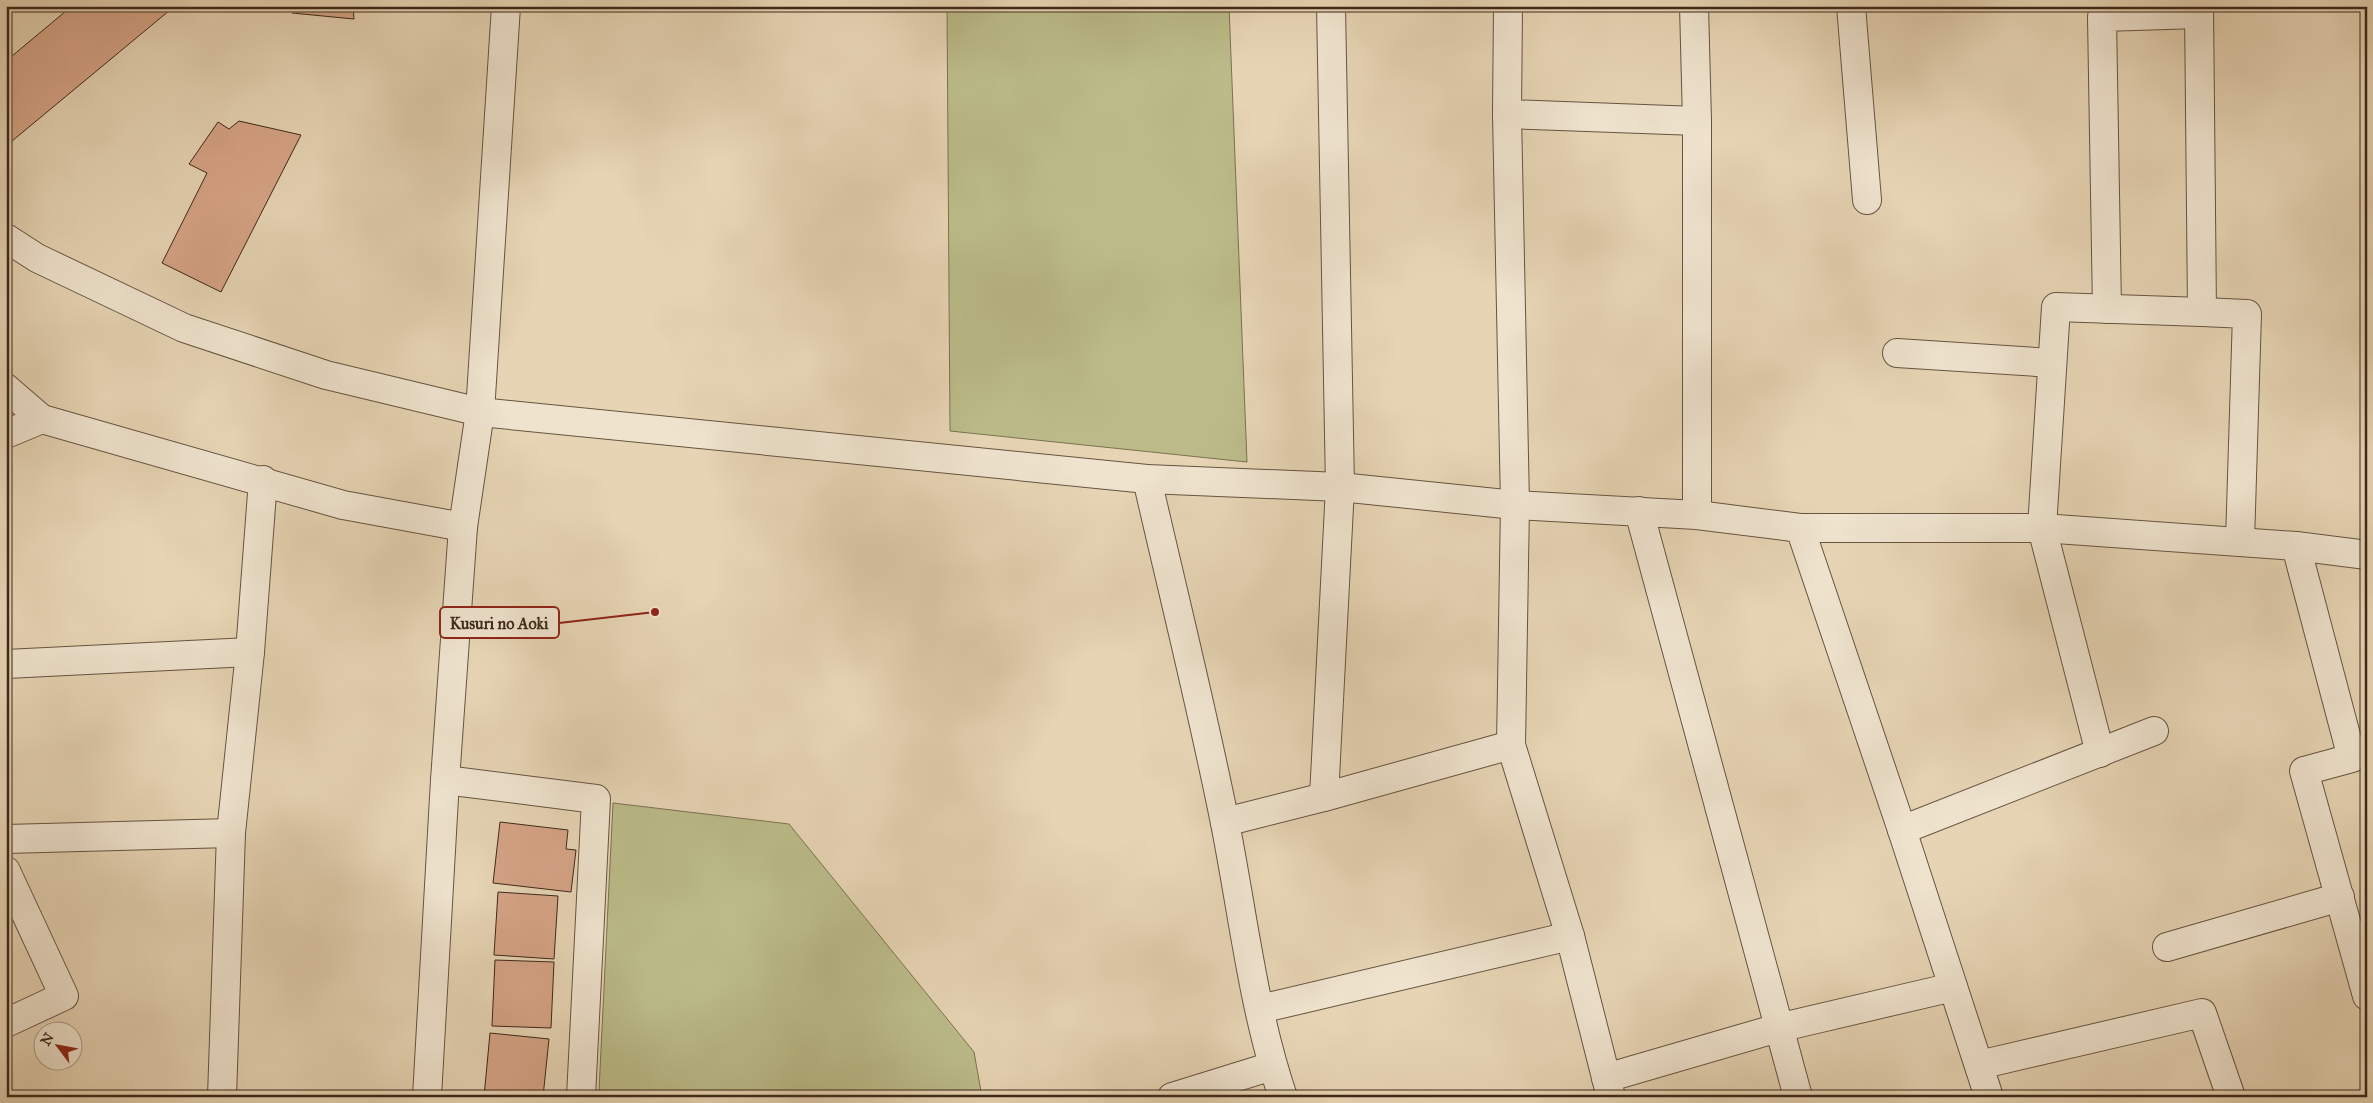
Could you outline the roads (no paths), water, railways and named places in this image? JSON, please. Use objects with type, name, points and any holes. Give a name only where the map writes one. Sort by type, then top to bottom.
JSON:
[{"type":"street","points":[[427,1097],[445,780],[463,527],[480,412],[506,6]]},
{"type":"street","points":[[1324,797],[1340,487],[1331,6]]},
{"type":"street","points":[[1508,6],[1507,114],[1515,505],[1510,746],[1570,936],[1609,1087],[1778,1028],[1953,986]]},
{"type":"street","points":[[1694,6],[1697,515]]},
{"type":"street","points":[[1851,6],[1867,200]]},
{"type":"street","points":[[2107,309],[2102,17],[2199,10],[2202,312]]},
{"type":"street","points":[[1507,114],[1696,121]]},
{"type":"street","points":[[6,238],[37,258],[184,328],[326,375],[480,412],[1147,479],[1340,487],[1515,505],[1697,515],[1800,528],[2042,528],[2296,546],[2367,555]]},
{"type":"street","points":[[2100,753],[2042,528],[2056,307],[2247,314],[2240,542]]},
{"type":"street","points":[[1897,353],[2052,363]]},
{"type":"street","points":[[6,388],[42,419],[263,480],[343,505],[463,527]]},
{"type":"street","points":[[6,434],[42,419]]},
{"type":"street","points":[[1147,479],[1225,822],[1272,1066],[1283,1097]]},
{"type":"street","points":[[222,1097],[231,834],[250,652],[263,480]]},
{"type":"street","points":[[1639,511],[1798,1097]]},
{"type":"street","points":[[1800,528],[1902,830],[1989,1097]]},
{"type":"street","points":[[2296,546],[2359,757],[2304,771],[2367,996]]},
{"type":"street","points":[[6,664],[250,652]]},
{"type":"street","points":[[1902,830],[2154,732]]},
{"type":"street","points":[[1225,822],[1510,746]]},
{"type":"street","points":[[445,780],[596,799],[581,1097]]},
{"type":"street","points":[[6,840],[231,834]]},
{"type":"street","points":[[6,870],[64,996],[6,1023]]},
{"type":"street","points":[[2167,947],[2340,897]]},
{"type":"street","points":[[1260,1009],[1570,936]]},
{"type":"street","points":[[1979,1065],[2202,1013],[2231,1097]]},
{"type":"street","points":[[1172,1097],[1272,1066]]},
{"type":"place","name":"Kusuri no Aoki","points":[[655,612]]}]
